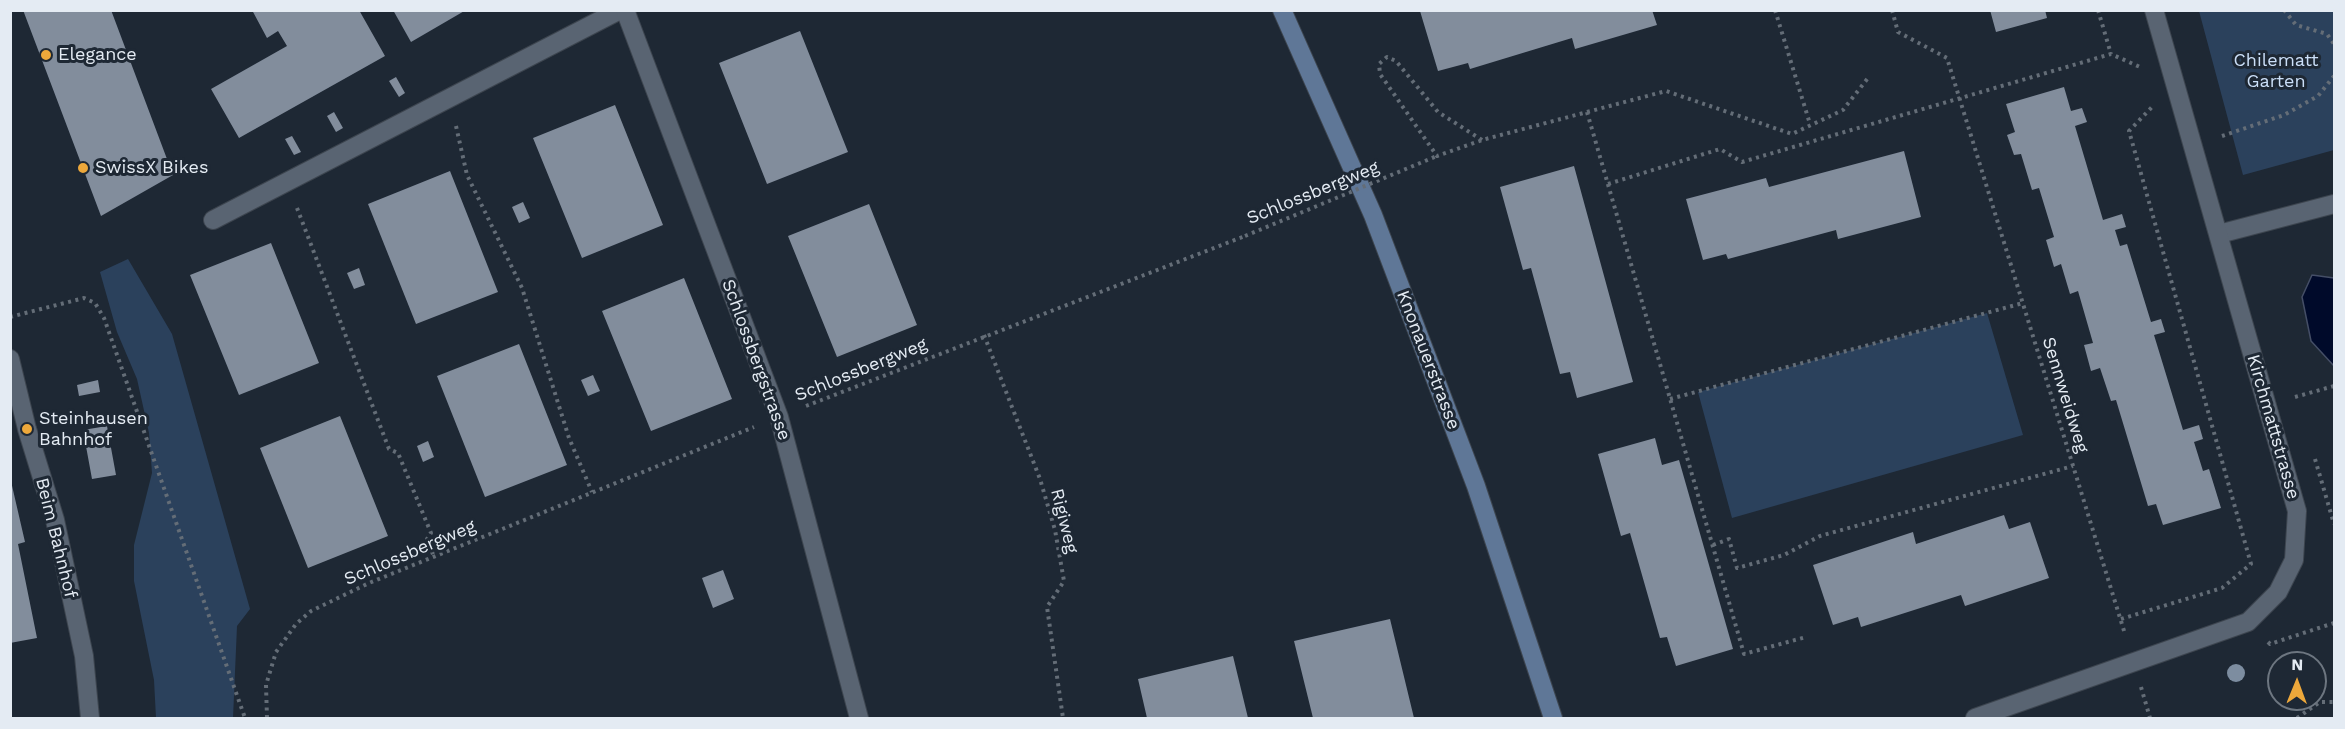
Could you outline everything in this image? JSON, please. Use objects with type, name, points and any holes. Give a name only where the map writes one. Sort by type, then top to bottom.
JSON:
[{"type":"street","points":[[213,220],[620,10]]},
{"type":"street","name":"Schlossbergstrasse","points":[[625,10],[779,417],[859,718]]},
{"type":"street","name":"Knonauerstrasse","points":[[1282,10],[1373,215],[1476,486],[1552,718]]},
{"type":"street","name":"Kirchmattstrasse","points":[[1975,718],[2134,664],[2248,622],[2278,592],[2294,560],[2297,512],[2154,10]]},
{"type":"street","points":[[2219,234],[2334,204]]},
{"type":"street","name":"Beim Bahnhof","points":[[10,359],[27,429],[55,520],[84,656],[90,718]]},
{"type":"path","points":[[1775,10],[1810,124]]},
{"type":"path","name":"Sennweidweg","points":[[1892,10],[1898,32],[1947,58],[2150,718]]},
{"type":"path","points":[[2098,10],[2111,54]]},
{"type":"path","points":[[2284,10],[2296,25],[2327,34],[2334,44]]},
{"type":"path","points":[[1608,184],[1720,149],[1742,162],[2111,54],[2174,83],[2129,131],[2251,564],[2222,588],[2121,619]]},
{"type":"path","points":[[1437,156],[1380,74],[1379,64],[1387,57],[1396,61],[1438,112],[1482,140]]},
{"type":"path","points":[[2222,136],[2284,115],[2318,96],[2334,76]]},
{"type":"path","name":"Schlossbergweg","points":[[267,718],[266,685],[276,652],[296,624],[311,610],[592,492],[984,335],[1245,236],[1437,156],[1482,140],[1666,91],[1792,134],[1843,110],[1868,78]]},
{"type":"path","points":[[450,99],[467,175],[522,288],[569,438],[592,492]]},
{"type":"path","points":[[1587,112],[1744,654],[1806,637]]},
{"type":"path","points":[[288,182],[389,449],[398,453],[431,533],[427,539],[434,557]]},
{"type":"path","points":[[10,317],[84,298],[94,303],[104,318],[245,718]]},
{"type":"path","points":[[1670,399],[2023,303]]},
{"type":"path","name":"Rigiweg","points":[[984,335],[1040,479],[1055,530],[1064,581],[1047,607],[1063,718]]},
{"type":"path","points":[[2266,405],[2334,386]]},
{"type":"path","points":[[1713,545],[1729,539],[1737,568],[1784,555],[1820,536],[2073,466]]},
{"type":"path","points":[[2248,622],[2270,644],[2334,623]]},
{"type":"path","points":[[2297,718],[2320,702],[2334,702]]},
{"type":"green space","name":"Chilematt Garten","points":[[2199,11],[2334,11],[2334,150],[2243,175]]},
{"type":"green space","points":[[128,259],[172,334],[250,609],[237,626],[233,718],[156,718],[154,680],[134,581],[134,545],[152,473],[149,433],[137,379],[117,332],[100,272]]},
{"type":"green space","points":[[1987,313],[2023,435],[1732,518],[1698,392]]},
{"type":"shaded area","points":[[2312,275],[2334,278],[2334,366],[2311,341],[2302,297]]},
{"type":"building","points":[[23,10],[111,10],[173,175],[101,216]]},
{"type":"building","points":[[252,10],[359,10],[385,56],[239,138],[211,89],[287,46],[278,31],[267,38]]},
{"type":"building","points":[[393,10],[466,10],[411,42]]},
{"type":"building","points":[[1652,10],[1657,25],[1575,49],[1572,38],[1470,69],[1468,63],[1438,71],[1420,11]]},
{"type":"building","points":[[1990,10],[2045,10],[2047,18],[1996,32]]},
{"type":"building","points":[[800,31],[848,152],[767,184],[719,63]]},
{"type":"building","points":[[396,77],[405,93],[399,97],[389,81]]},
{"type":"building","points":[[2064,87],[2071,111],[2082,108],[2087,122],[2075,126],[2103,220],[2122,214],[2126,227],[2115,230],[2120,246],[2127,244],[2151,322],[2161,319],[2165,332],[2154,335],[2183,430],[2199,425],[2203,439],[2194,442],[2203,471],[2209,469],[2221,508],[2163,525],[2156,504],[2148,506],[2116,400],[2111,401],[2100,368],[2091,371],[2084,345],[2093,343],[2078,291],[2070,294],[2061,264],[2054,267],[2046,240],[2054,237],[2039,188],[2032,190],[2021,154],[2014,155],[2007,135],[2015,132],[2006,104]]},
{"type":"building","points":[[615,105],[663,225],[582,258],[533,138]]},
{"type":"building","points":[[334,112],[343,128],[336,132],[327,116]]},
{"type":"building","points":[[292,136],[301,152],[294,155],[285,139]]},
{"type":"building","points":[[1904,151],[1921,217],[1838,239],[1836,230],[1728,259],[1726,254],[1703,260],[1686,199],[1766,178],[1769,187]]},
{"type":"building","points":[[1574,166],[1633,382],[1577,398],[1570,372],[1560,374],[1531,268],[1523,270],[1500,187]]},
{"type":"building","points":[[450,171],[498,292],[416,324],[368,204]]},
{"type":"building","points":[[523,202],[530,218],[519,223],[512,207]]},
{"type":"building","points":[[869,204],[917,325],[837,357],[788,236]]},
{"type":"building","points":[[271,243],[319,363],[239,395],[190,275]]},
{"type":"building","points":[[359,268],[365,285],[354,289],[347,273]]},
{"type":"building","points":[[684,278],[732,399],[651,431],[602,311]]},
{"type":"building","points":[[519,344],[567,465],[485,497],[437,376]]},
{"type":"building","points":[[593,375],[600,391],[588,396],[581,380]]},
{"type":"building","points":[[98,380],[100,392],[79,396],[77,385]]},
{"type":"building","points":[[340,416],[388,536],[308,568],[260,448]]},
{"type":"building","points":[[107,426],[116,475],[92,479],[83,430]]},
{"type":"building","points":[[1655,438],[1662,465],[1679,460],[1733,649],[1676,666],[1667,637],[1660,638],[1630,533],[1621,536],[1598,454]]},
{"type":"building","points":[[428,441],[434,457],[423,462],[417,446]]},
{"type":"building","points":[[10,477],[25,542],[18,544],[37,638],[10,643]]},
{"type":"building","points":[[2004,515],[2009,529],[2030,522],[2049,578],[1965,606],[1961,595],[1861,627],[1858,617],[1833,625],[1813,565],[1913,532],[1916,544]]},
{"type":"building","points":[[723,570],[734,599],[713,608],[702,578]]},
{"type":"building","points":[[1390,619],[1414,718],[1313,718],[1294,641]]},
{"type":"building","points":[[1233,656],[1248,718],[1147,718],[1138,679]]},
{"type":"place","name":"Elegance","points":[[46,55]]},
{"type":"place","name":"SwissX Bikes","points":[[83,168]]},
{"type":"place","name":"Steinhausen Bahnhof","points":[[27,429]]}]
